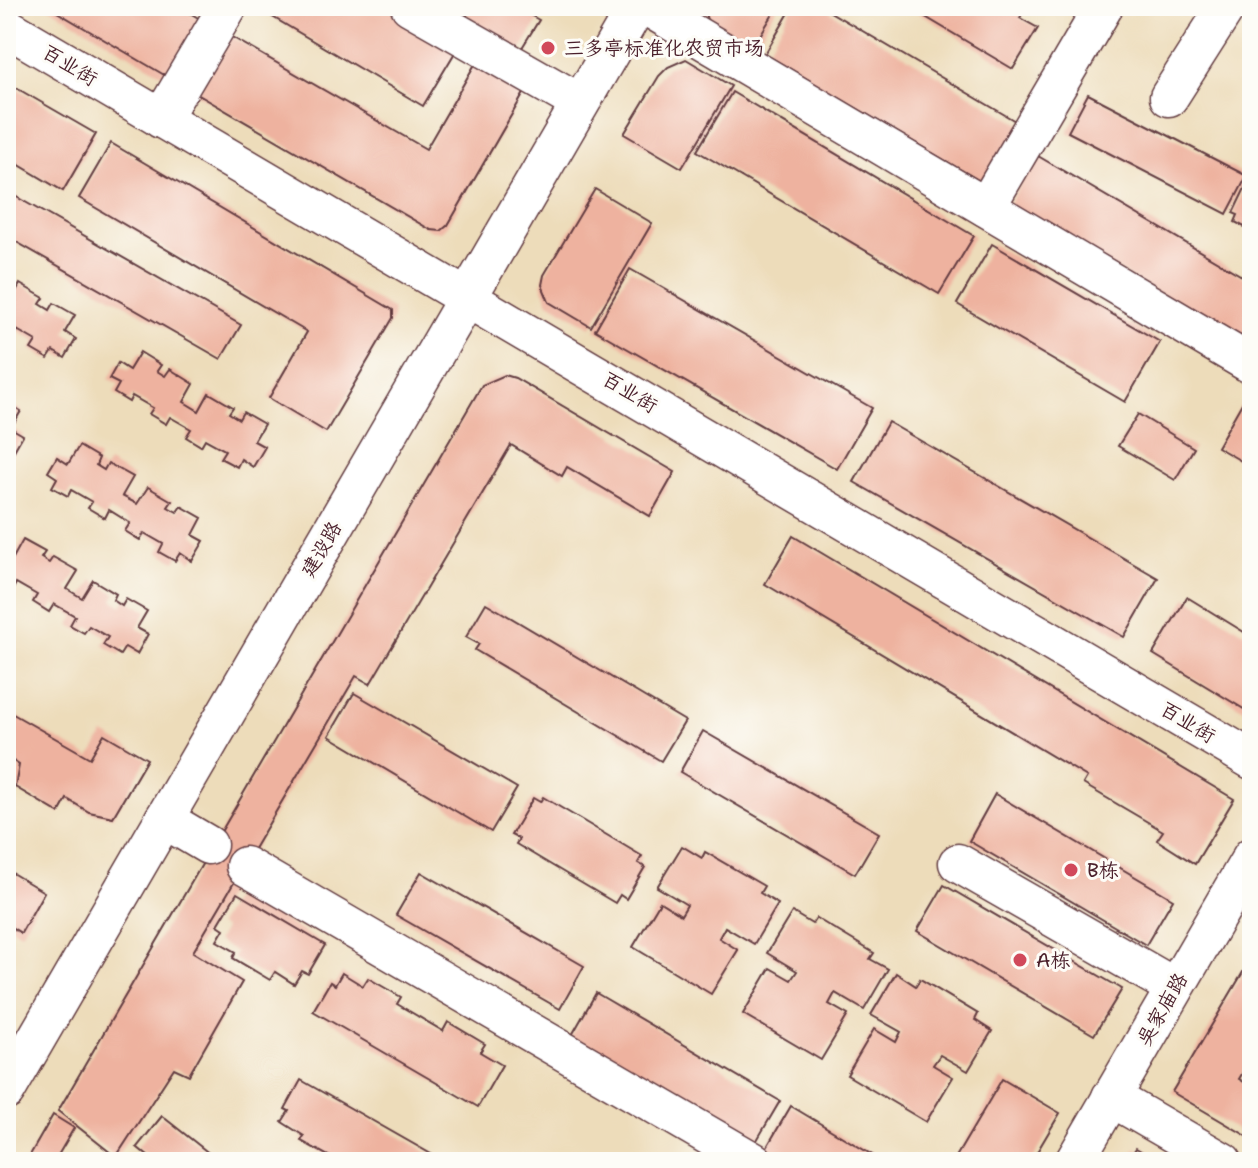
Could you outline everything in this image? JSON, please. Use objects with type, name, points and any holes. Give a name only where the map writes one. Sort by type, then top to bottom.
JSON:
[{"type":"street","points":[[161,119],[228,6]]},
{"type":"street","points":[[410,6],[580,103]]},
{"type":"street","name":"建设路","points":[[6,1091],[637,6]]},
{"type":"street","points":[[646,6],[1252,365]]},
{"type":"street","points":[[986,207],[1104,6]]},
{"type":"street","points":[[1169,97],[1227,6]]},
{"type":"street","name":"百业街","points":[[6,27],[468,296],[1252,760]]},
{"type":"street","points":[[164,819],[208,845]]},
{"type":"street","name":"吴家庙路","points":[[1074,1162],[1252,856]]},
{"type":"street","points":[[958,863],[1174,987]]},
{"type":"street","points":[[245,866],[754,1162]]},
{"type":"street","points":[[1111,1097],[1223,1162]]},
{"type":"building","points":[[47,6],[178,6],[200,19],[166,76]]},
{"type":"building","points":[[254,6],[383,6],[457,49],[423,106]]},
{"type":"building","points":[[472,6],[514,6],[539,20],[520,51],[465,18]]},
{"type":"building","points":[[703,6],[778,6],[753,47],[707,20]]},
{"type":"building","points":[[793,6],[820,6],[1022,125],[987,185],[765,54]]},
{"type":"building","points":[[907,6],[1005,6],[1003,8],[1009,12],[1012,8],[1022,14],[1020,18],[1038,28],[1013,69]]},
{"type":"building","points":[[230,36],[426,149],[478,59],[527,88],[448,225],[441,231],[431,230],[197,94]]},
{"type":"building","points":[[686,59],[731,86],[682,168],[624,134],[659,76],[668,67]]},
{"type":"building","points":[[6,82],[96,134],[63,191],[6,157]]},
{"type":"building","points":[[732,92],[974,236],[939,294],[697,151]]},
{"type":"building","points":[[1088,94],[1247,176],[1227,214],[1068,132]]},
{"type":"building","points":[[111,143],[393,310],[393,318],[326,432],[269,398],[307,332],[79,198]]},
{"type":"building","points":[[1038,156],[1252,282],[1252,349],[1008,205]]},
{"type":"building","points":[[1247,184],[1252,186],[1252,231],[1235,222],[1238,215],[1233,213]]},
{"type":"building","points":[[595,189],[652,223],[591,327],[549,302],[542,285],[544,275]]},
{"type":"building","points":[[6,191],[241,325],[221,359],[6,236]]},
{"type":"building","points":[[992,244],[1160,342],[1125,402],[957,304]]},
{"type":"building","points":[[630,269],[872,408],[837,469],[595,330]]},
{"type":"building","points":[[20,284],[44,298],[40,304],[50,310],[54,303],[75,315],[65,332],[76,339],[65,358],[53,351],[48,359],[31,349],[36,341],[17,330],[12,338],[6,334],[6,300],[10,302]]},
{"type":"building","points":[[140,352],[161,365],[157,371],[165,376],[170,369],[194,384],[184,402],[199,411],[209,393],[233,407],[229,413],[239,419],[243,412],[264,424],[254,441],[265,447],[253,467],[241,459],[237,467],[220,458],[225,450],[205,439],[201,446],[186,437],[191,429],[170,417],[166,424],[149,414],[153,408],[132,396],[129,402],[114,393],[119,384],[109,379],[118,363],[129,370]]},
{"type":"building","points":[[505,375],[675,472],[650,516],[567,467],[562,476],[511,445],[370,684],[356,676],[193,952],[242,982],[189,1075],[174,1068],[116,1157],[58,1111],[482,385]]},
{"type":"building","points":[[1250,389],[1252,458],[1248,465],[1217,447]]},
{"type":"building","points":[[6,402],[21,411],[11,428],[23,435],[12,454],[6,450]]},
{"type":"building","points":[[1138,414],[1194,448],[1175,480],[1118,446]]},
{"type":"building","points":[[888,422],[1158,578],[1124,637],[854,482]]},
{"type":"building","points":[[79,446],[99,458],[96,465],[104,470],[108,463],[133,477],[122,496],[137,504],[148,487],[172,501],[168,507],[177,512],[181,506],[202,518],[193,535],[204,541],[192,561],[180,553],[175,561],[159,552],[163,544],[144,533],[140,540],[125,531],[130,523],[109,510],[105,518],[88,508],[92,502],[71,490],[68,496],[52,487],[57,478],[48,472],[57,457],[68,464]]},
{"type":"building","points":[[793,536],[1234,799],[1195,864],[1157,840],[1163,831],[1083,784],[1087,777],[765,584]]},
{"type":"building","points":[[23,540],[45,552],[41,558],[49,563],[53,557],[78,571],[67,589],[82,598],[93,580],[116,594],[113,600],[122,606],[126,599],[147,611],[137,628],[148,634],[137,654],[125,647],[120,655],[103,645],[108,637],[89,626],[84,633],[70,625],[75,616],[54,604],[49,612],[33,602],[37,595],[16,583],[13,589],[6,585],[6,553],[13,558]]},
{"type":"building","points":[[1187,597],[1252,637],[1252,714],[1153,654]]},
{"type":"building","points":[[486,603],[685,721],[661,761],[475,650],[479,644],[466,637]]},
{"type":"building","points":[[354,693],[517,788],[491,832],[329,736]]},
{"type":"building","points":[[6,710],[90,758],[104,734],[147,759],[113,817],[89,812],[67,799],[59,813],[15,787],[19,765],[6,756]]},
{"type":"building","points":[[703,731],[879,833],[855,874],[680,772]]},
{"type":"building","name":"B栋","points":[[995,794],[1173,899],[1146,945],[969,841]]},
{"type":"building","points":[[543,797],[642,856],[638,863],[645,867],[626,899],[620,895],[615,903],[516,844],[519,839],[511,835],[533,798],[540,802]]},
{"type":"building","points":[[682,846],[702,858],[705,852],[764,886],[760,893],[778,904],[754,944],[725,927],[719,938],[738,950],[711,994],[633,947],[660,902],[681,915],[687,905],[657,887]]},
{"type":"building","points":[[421,872],[584,966],[560,1009],[396,915]]},
{"type":"building","points":[[12,873],[44,892],[21,933],[6,924],[6,883]]},
{"type":"building","name":"A栋","points":[[944,885],[1122,989],[1094,1035],[917,931]]},
{"type":"building","points":[[237,893],[325,945],[308,974],[302,971],[294,984],[275,972],[270,980],[233,958],[236,952],[217,941],[224,929],[218,925]]},
{"type":"building","points":[[792,912],[812,924],[816,918],[874,953],[870,959],[888,969],[864,1010],[835,993],[829,1004],[848,1015],[821,1060],[743,1014],[770,968],[791,980],[797,971],[767,953]]},
{"type":"building","points":[[1252,957],[1252,1057],[1239,1079],[1252,1087],[1252,1139],[1172,1092]]},
{"type":"building","points":[[342,973],[363,986],[368,978],[401,997],[397,1004],[443,1031],[448,1022],[485,1044],[480,1052],[502,1065],[478,1107],[313,1011],[330,982],[335,985]]},
{"type":"building","points":[[896,973],[916,986],[920,979],[978,1014],[975,1020],[992,1031],[968,1071],[940,1055],[933,1065],[953,1077],[926,1122],[847,1075],[874,1029],[896,1042],[901,1032],[871,1015]]},
{"type":"building","points":[[596,993],[780,1101],[750,1152],[567,1044]]},
{"type":"building","points":[[1002,1079],[1060,1113],[1031,1162],[953,1162]]},
{"type":"building","points":[[301,1080],[445,1162],[339,1162],[301,1141],[304,1136],[282,1122],[289,1111],[285,1109]]},
{"type":"building","points":[[791,1106],[884,1162],[769,1162],[761,1157]]},
{"type":"building","points":[[53,1115],[74,1128],[54,1162],[26,1162]]},
{"type":"building","points":[[162,1116],[220,1162],[155,1162],[137,1147]]},
{"type":"building","points":[[1136,1148],[1160,1162],[1127,1162]]},
{"type":"place","name":"三多亭标准化农贸市场","points":[[548,48]]},
{"type":"place","name":"B栋","points":[[1071,870]]},
{"type":"place","name":"A栋","points":[[1020,960]]}]
